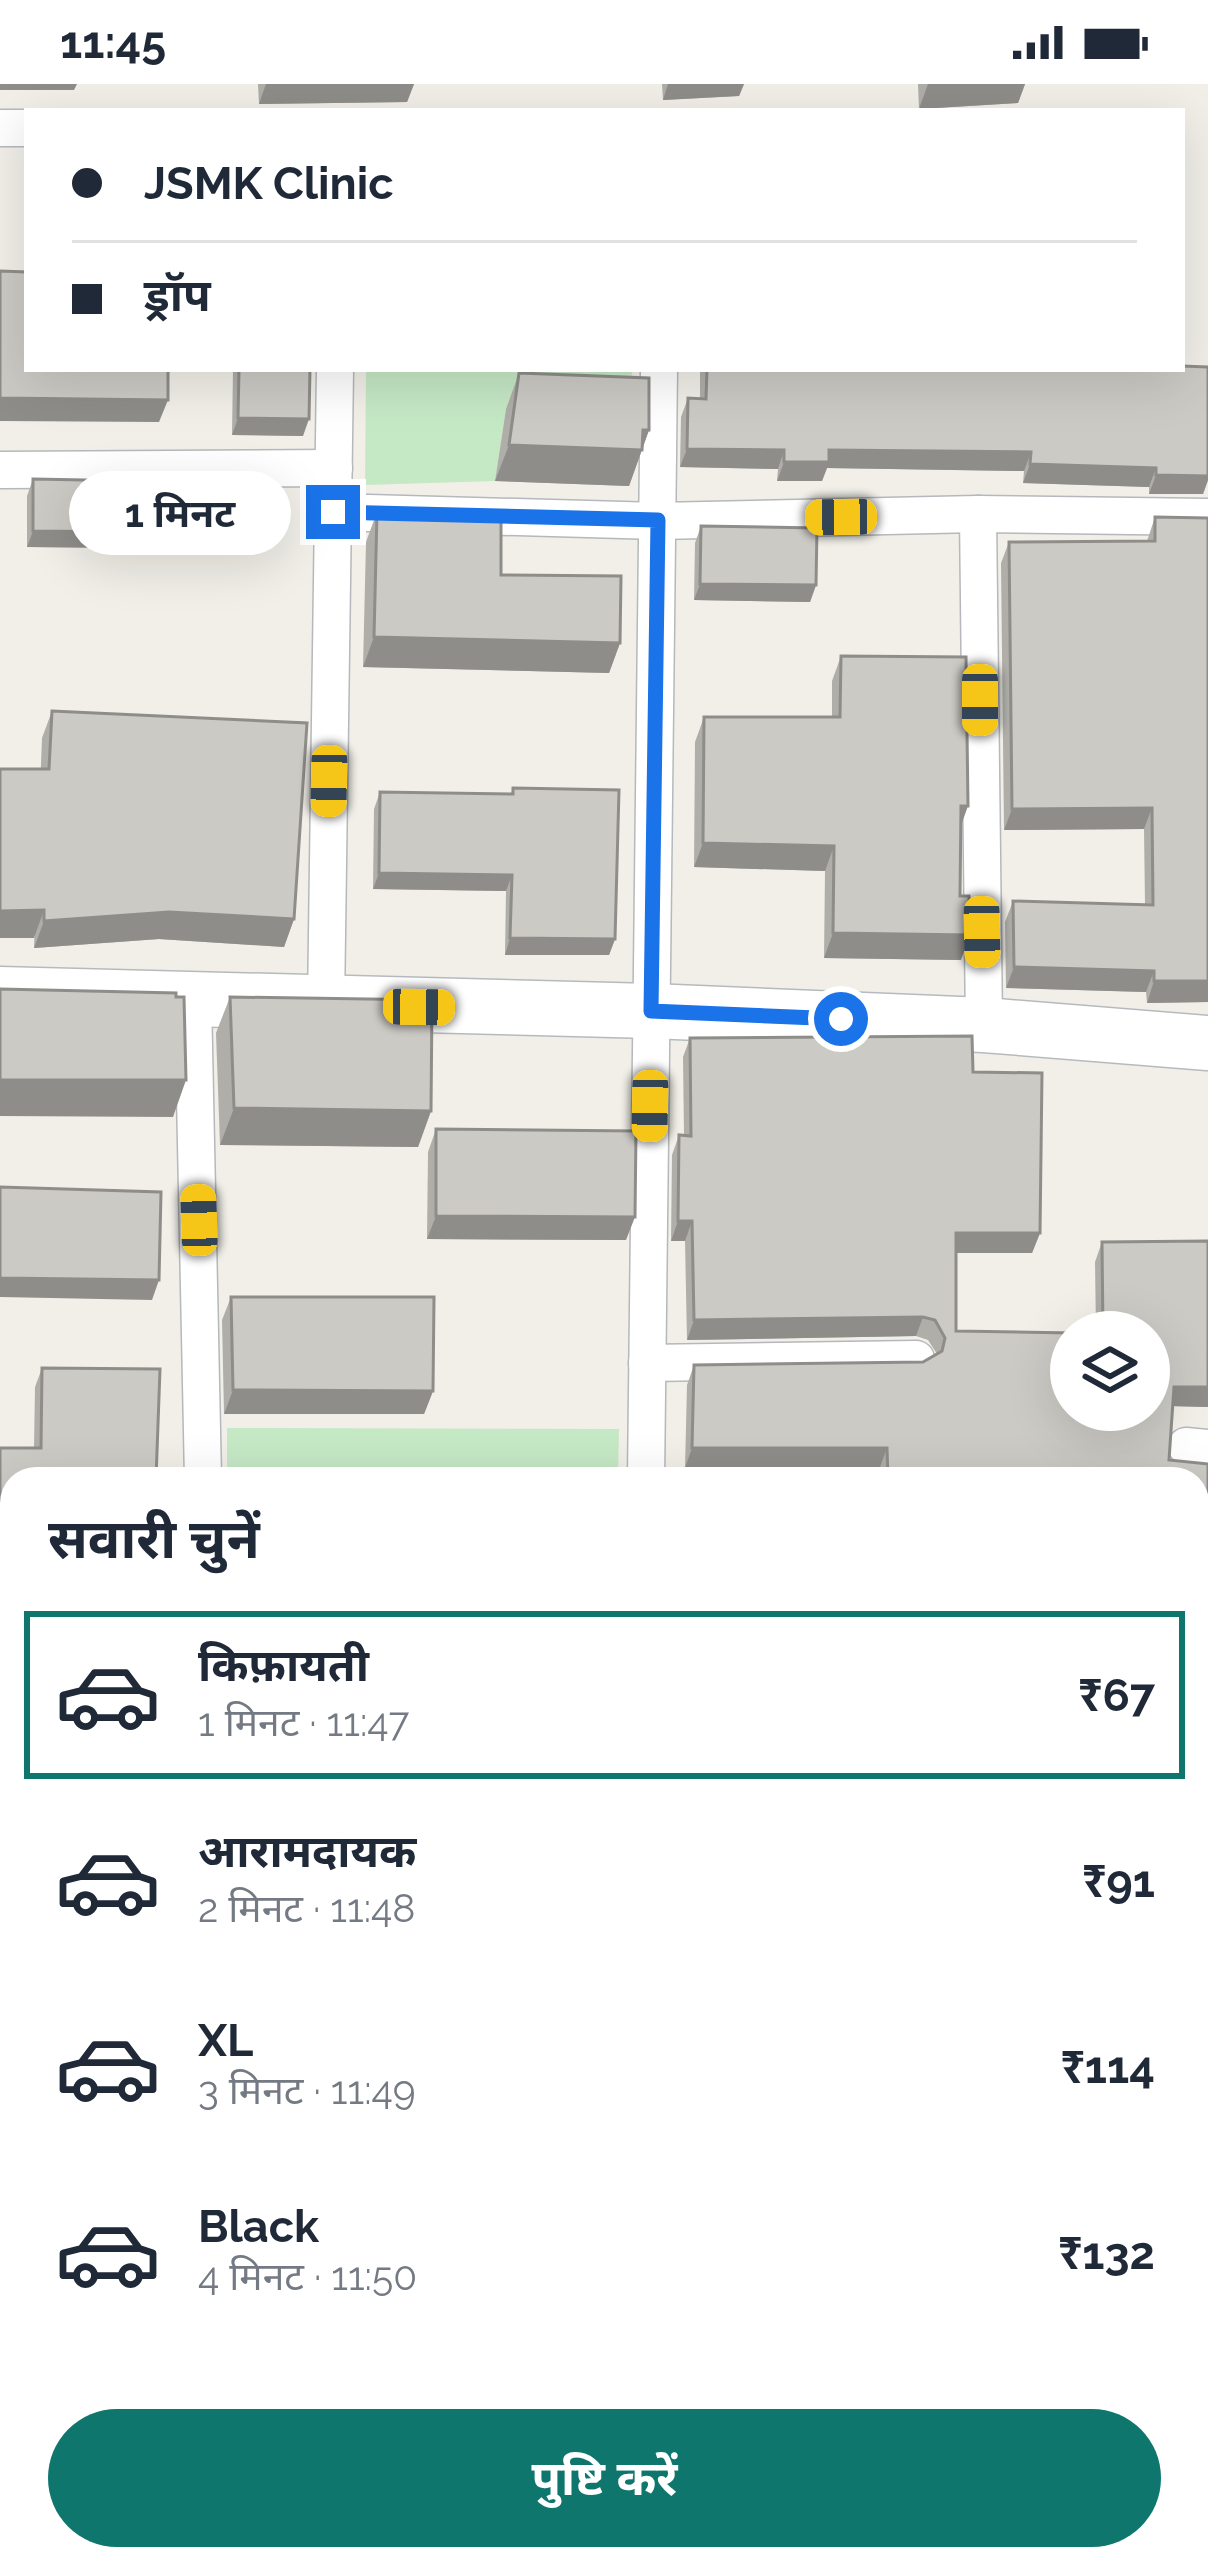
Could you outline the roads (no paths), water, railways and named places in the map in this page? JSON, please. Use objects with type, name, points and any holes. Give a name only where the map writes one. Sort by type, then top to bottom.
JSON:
[{"type":"street","points":[[326,1005],[334,372]]},
{"type":"street","points":[[646,1467],[659,372]]},
{"type":"street","points":[[0,470],[334,469]]},
{"type":"street","points":[[333,512],[658,520],[978,514],[1208,517]]},
{"type":"street","points":[[978,514],[984,1025]]},
{"type":"street","points":[[0,994],[651,1011],[984,1025],[1208,1043]]},
{"type":"street","points":[[194,999],[203,1467]]},
{"type":"street","points":[[647,1363],[916,1359]]}]
